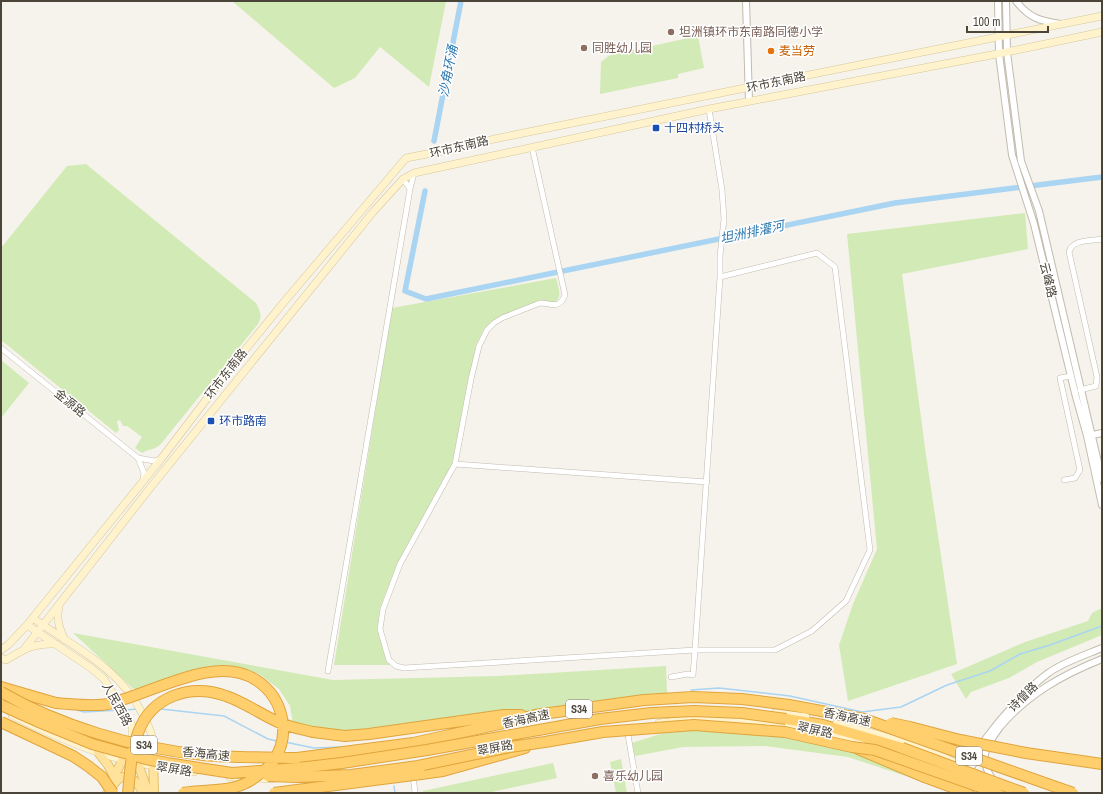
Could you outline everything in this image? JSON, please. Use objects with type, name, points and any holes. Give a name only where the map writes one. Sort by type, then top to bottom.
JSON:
[{"type":"highway","points":[[1,687],[56,703],[82,705],[106,704],[126,699],[193,675],[218,670],[245,674],[256,680],[273,696],[282,715],[284,729],[282,739],[279,750],[272,764],[248,782],[234,787],[220,791],[183,793]]},
{"type":"highway","points":[[128,793],[138,731],[148,714],[171,697],[192,690],[225,695],[278,722],[294,728],[326,735],[346,736],[369,734],[504,715],[535,715]]},
{"type":"highway","name":"香海高速","points":[[1,692],[40,712],[103,735],[170,750],[233,757],[297,758],[413,743],[535,715],[644,700],[693,697],[742,699],[789,705],[864,719],[1073,793]]},
{"type":"highway","name":"香海高速","points":[[1,705],[70,735],[105,748],[167,764],[232,773],[342,763],[427,750],[600,719],[651,713],[742,713],[823,725],[902,748],[1024,793]]},
{"type":"highway","points":[[864,719],[910,727],[960,740],[1026,754],[1102,764]]},
{"type":"highway","points":[[1,722],[72,756],[88,766],[102,777],[113,793]]},
{"type":"highway","points":[[232,773],[260,776],[297,777],[351,775],[418,766],[510,747],[602,732],[694,725],[785,732],[852,747],[875,750],[996,788]]},
{"type":"highway","points":[[274,793],[443,771],[545,742]]},
{"type":"highway","points":[[852,747],[968,793]]},
{"type":"main road","name":"环市东南路","points":[[1,650],[8,645],[33,618],[162,459],[228,371],[299,284],[406,158],[469,146],[494,139],[657,105],[1102,16]]},
{"type":"main road","name":"环市东南路","points":[[25,648],[160,476],[373,212],[403,179],[414,173],[709,109],[1003,53],[1102,32]]},
{"type":"main road","points":[[60,603],[58,624],[65,640]]},
{"type":"main road","name":"人民西路","points":[[33,618],[97,660],[119,680],[135,699],[150,728],[154,741],[154,793]]},
{"type":"main road","name":"人民西路","points":[[27,625],[91,668],[104,679],[132,725],[132,737],[128,749],[107,793]]},
{"type":"main road","points":[[1,658],[6,660],[25,648],[39,644],[56,644]]},
{"type":"main road","points":[[1,698],[61,726],[101,742],[128,749],[138,763],[148,793]]},
{"type":"main road","name":"翠屏路","points":[[128,749],[153,757],[184,763],[231,768],[278,770],[315,769],[409,754],[520,731],[618,714],[702,708],[745,710],[789,714],[828,722],[909,743],[970,769],[996,788],[1011,793]]},
{"type":"main road","name":"翠屏路","points":[[1,710],[67,740],[98,752],[138,763],[230,777],[274,779],[319,777],[411,764],[531,741],[602,730],[688,720],[730,718],[786,724],[866,742],[954,774],[985,792]]},
{"type":"main road","points":[[98,752],[114,776]]},
{"type":"main road","points":[[107,793],[114,783],[124,777],[132,779],[138,783],[143,793]]},
{"type":"street","points":[[746,1],[749,101]]},
{"type":"street","points":[[998,1],[999,37],[1003,53]]},
{"type":"street","points":[[1003,53],[1007,35],[1006,1]]},
{"type":"street","points":[[1016,1],[1023,11],[1034,18],[1062,24]]},
{"type":"street","name":"云峰路","points":[[1003,53],[1021,161],[1038,211],[1080,390],[1102,505]]},
{"type":"street","name":"云峰路","points":[[1003,53],[1014,164],[1032,215],[1071,376],[1102,479]]},
{"type":"street","points":[[670,677],[688,674],[693,675],[707,482],[720,277],[720,256],[724,219],[722,190],[709,109]]},
{"type":"street","points":[[532,147],[565,294],[559,304],[553,306],[546,303],[540,303],[502,318],[487,330],[479,346],[471,379],[455,464],[400,564],[383,609],[380,629],[389,660],[396,666],[404,668],[695,650],[775,650],[812,631],[846,601],[870,550],[836,267],[817,253],[720,277]]},
{"type":"street","points":[[328,671],[410,189],[414,173]]},
{"type":"street","points":[[403,179],[410,189]]},
{"type":"street","points":[[1080,390],[1096,386],[1097,377],[1069,252],[1074,244],[1102,239]]},
{"type":"street","name":"金源路","points":[[1,348],[138,458]]},
{"type":"street","points":[[1067,480],[1075,478],[1078,474],[1080,466],[1060,378],[1071,376]]},
{"type":"street","points":[[1089,436],[1102,433]]},
{"type":"street","points":[[138,458],[154,461],[162,459]]},
{"type":"street","points":[[138,458],[144,473],[143,481]]},
{"type":"street","points":[[455,464],[707,482]]},
{"type":"street","name":"诗僧路","points":[[956,763],[977,750],[1003,717],[1048,673],[1080,656],[1102,648]]},
{"type":"street","name":"诗僧路","points":[[970,769],[989,742],[1014,712],[1034,695],[1056,681],[1102,659]]},
{"type":"street","points":[[626,727],[638,793]]},
{"type":"street","points":[[989,742],[986,762],[988,773],[996,788]]},
{"type":"street","points":[[977,750],[970,769],[974,781],[985,792]]},
{"type":"street","points":[[411,764],[415,793]]},
{"type":"street","points":[[954,774],[961,774],[970,769]]},
{"type":"green space","points":[[232,1],[446,1],[429,87],[380,47],[355,78],[334,88]]},
{"type":"green space","points":[[698,36],[704,68],[678,74],[678,78],[600,94],[601,62],[610,55]]},
{"type":"green space","points":[[86,164],[256,303],[260,314],[258,324],[160,445],[142,453],[135,448],[142,437],[127,426],[123,426],[120,420],[117,421],[119,430],[116,433],[1,340],[1,248],[67,166]]},
{"type":"green space","points":[[1025,213],[1028,249],[902,274],[925,448],[957,664],[848,701],[839,645],[853,604],[877,549],[847,234]]},
{"type":"green space","points":[[556,278],[559,295],[556,301],[553,303],[546,301],[493,321],[484,329],[476,345],[452,464],[398,562],[380,608],[377,629],[387,661],[394,665],[334,665],[392,308]]},
{"type":"green space","points":[[1,360],[29,383],[1,418]]},
{"type":"green space","points":[[1102,608],[1102,635],[1037,662],[1009,678],[971,692],[966,699],[951,674],[1025,642],[1088,621],[1092,613]]},
{"type":"green space","points":[[73,633],[333,680],[498,676],[666,666],[667,692],[665,696],[425,726],[319,733],[293,724],[290,706],[279,689],[259,674],[225,668],[138,693]]},
{"type":"green space","points":[[688,725],[782,730],[860,747],[957,793],[848,757],[765,746],[683,747],[635,756],[632,743]]},
{"type":"green space","points":[[621,759],[627,793],[616,793],[610,762]]},
{"type":"green space","points":[[553,763],[557,778],[487,793],[423,793],[423,791]]},
{"type":"waterway","name":"沙角环涌","points":[[434,141],[461,1]]},
{"type":"waterway","name":"坦洲排灌河","points":[[425,191],[405,291],[426,299],[895,203],[1102,177]]},
{"type":"waterway","points":[[691,690],[719,688],[790,696],[862,712],[901,707],[947,685],[990,671],[1020,654],[1102,626]]},
{"type":"waterway","points":[[74,709],[84,712],[120,710]]},
{"type":"waterway","points":[[125,710],[138,709]]},
{"type":"waterway","points":[[161,709],[224,716],[268,739],[277,741]]},
{"type":"waterway","points":[[285,742],[314,748],[342,747]]},
{"type":"waterway","points":[[394,786],[395,793]]},
{"type":"place","name":"坦洲镇环市东南路同德小学","points":[[671,32]]},
{"type":"place","name":"同胜幼儿园","points":[[584,48]]},
{"type":"place","name":"麦当劳","points":[[771,51]]},
{"type":"place","name":"十四村桥头","points":[[656,128]]},
{"type":"place","name":"环市路南","points":[[211,421]]},
{"type":"place","name":"喜乐幼儿园","points":[[595,776]]}]
